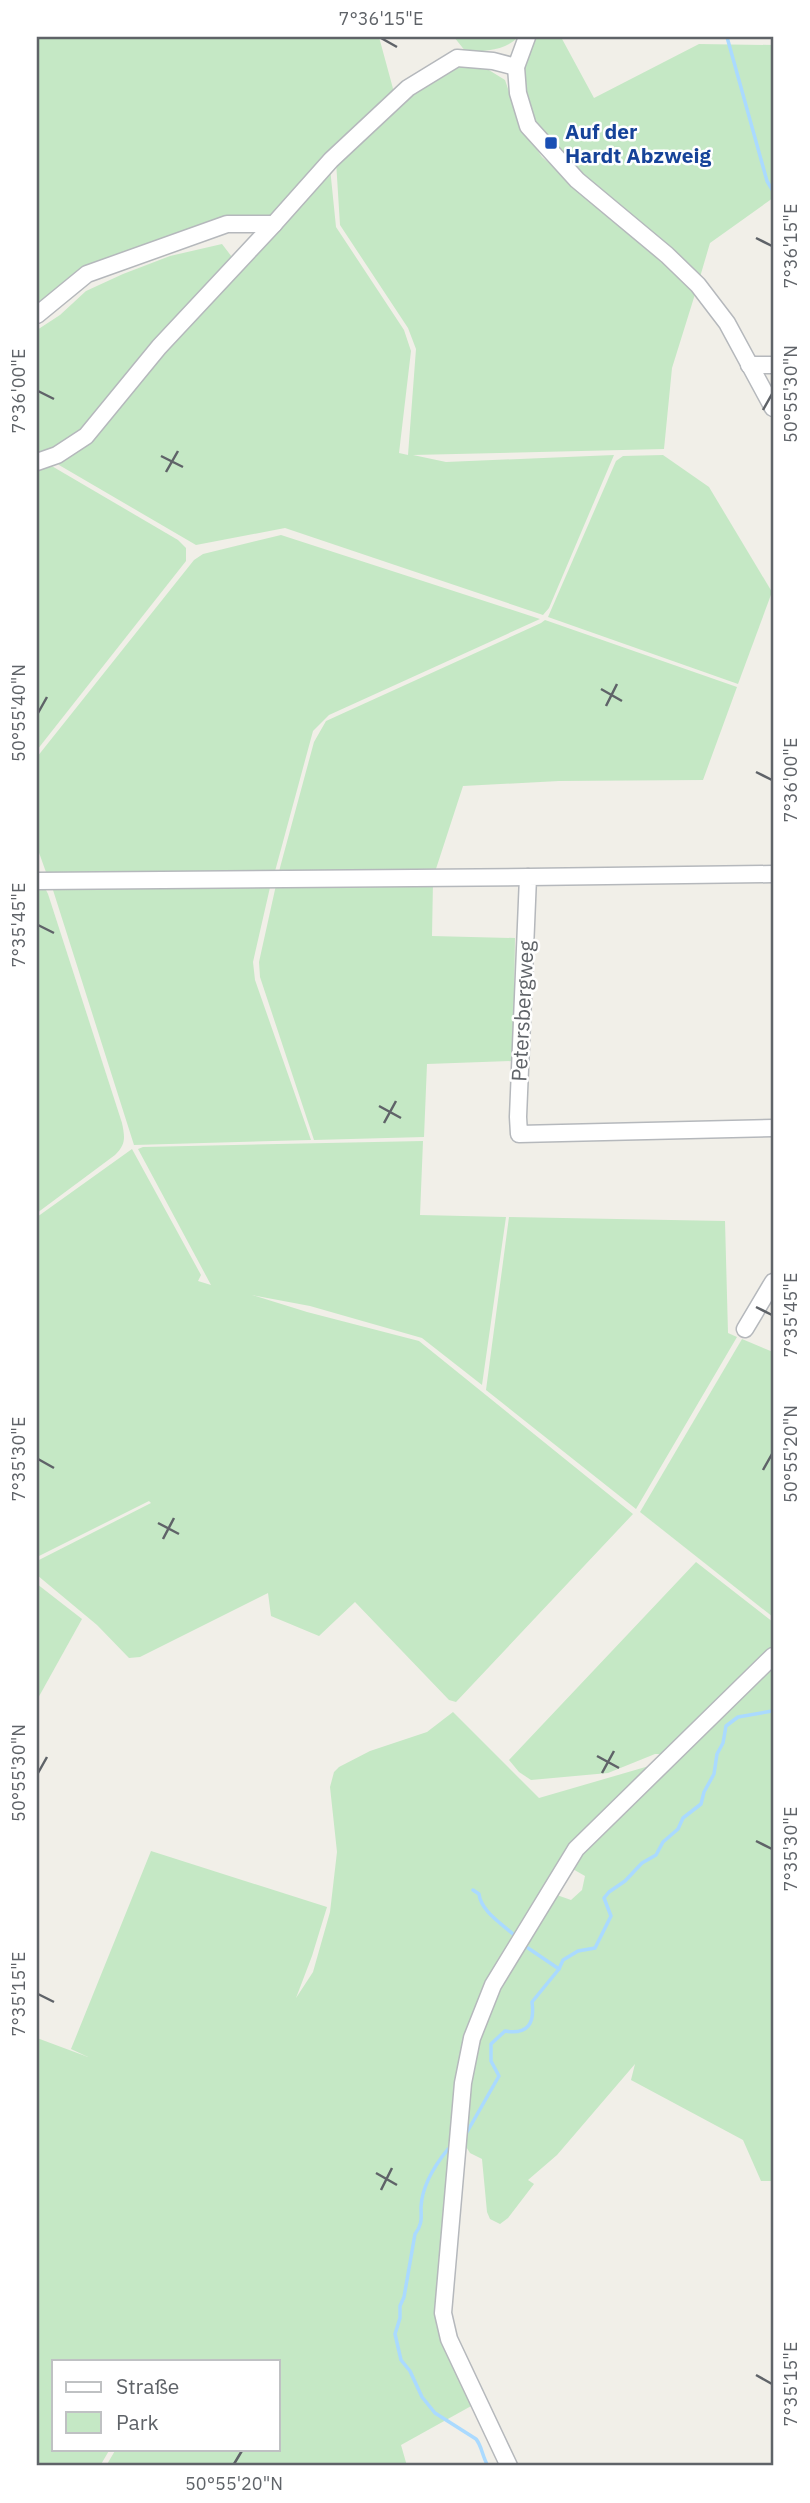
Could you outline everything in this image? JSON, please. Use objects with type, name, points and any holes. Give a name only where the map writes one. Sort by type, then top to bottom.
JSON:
[{"type":"street","points":[[527,37],[516,66],[518,93],[528,126],[577,180],[667,255],[698,285],[727,323],[773,408]]},
{"type":"street","points":[[37,462],[57,455],[86,436],[159,347],[331,160],[408,88],[457,58],[516,66]]},
{"type":"street","points":[[37,315],[88,274],[227,224],[274,225]]},
{"type":"street","points":[[750,365],[773,365]]},
{"type":"street","points":[[37,881],[773,874]]},
{"type":"street","name":"Petersbergweg","points":[[528,877],[519,1135],[773,1128]]},
{"type":"street","points":[[745,1329],[773,1282]]},
{"type":"street","points":[[509,2466],[450,2339],[443,2313],[463,2083],[472,2038],[493,1985],[576,1849],[773,1656]]},
{"type":"green space","points":[[37,37],[379,37],[395,96],[270,217],[159,242],[37,309]]},
{"type":"green space","points":[[454,37],[518,37],[501,48],[466,52]]},
{"type":"green space","points":[[534,37],[561,37],[594,98],[699,44],[773,45],[773,198],[710,243],[700,277],[628,217],[537,125],[527,103],[524,83],[525,66]]},
{"type":"green space","points":[[458,64],[484,67],[505,80],[520,124],[542,157],[676,270],[696,291],[672,368],[664,449],[413,455],[446,462],[614,455],[549,608],[543,615],[285,528],[196,545],[59,465],[56,460],[330,168],[336,227],[404,330],[411,351],[399,453],[408,455],[416,349],[408,328],[340,225],[336,161],[421,87]]},
{"type":"green space","points":[[222,244],[235,261],[101,414],[57,449],[37,455],[37,330],[60,315],[86,291],[170,256]]},
{"type":"green space","points":[[663,455],[709,487],[772,592],[738,684],[548,617],[616,461],[623,456]]},
{"type":"green space","points":[[50,465],[178,540],[186,548],[186,561],[37,750],[37,466]]},
{"type":"green space","points":[[281,535],[540,619],[329,715],[313,731],[274,875],[47,875],[37,847],[37,757],[194,560],[203,554]]},
{"type":"green space","points":[[545,620],[737,687],[703,780],[559,781],[463,786],[434,875],[278,875],[314,742],[326,721]]},
{"type":"green space","points":[[433,881],[432,936],[515,938],[513,1061],[427,1064],[424,1137],[314,1140],[260,977],[259,962],[276,885]]},
{"type":"green space","points":[[271,883],[253,962],[255,980],[311,1140],[134,1145],[53,890],[55,887]]},
{"type":"green space","points":[[37,885],[44,886],[48,894],[122,1123],[124,1137],[123,1144],[115,1155],[37,1213]]},
{"type":"green space","points":[[423,1141],[420,1215],[506,1217],[482,1385],[422,1338],[310,1306],[252,1295],[419,1341],[633,1514],[456,1702],[449,1700],[355,1602],[319,1636],[271,1616],[268,1593],[140,1657],[129,1658],[97,1625],[37,1575],[37,1561],[151,1503],[149,1501],[37,1557],[37,1217],[132,1149],[201,1275],[198,1281],[211,1285],[138,1149]]},
{"type":"green space","points":[[509,1217],[725,1221],[728,1333],[737,1337],[636,1509],[486,1390]]},
{"type":"green space","points":[[742,1339],[773,1352],[773,1617],[640,1512]]},
{"type":"green space","points":[[696,1562],[773,1622],[773,1651],[665,1754],[655,1754],[608,1773],[531,1780],[519,1772],[509,1760]]},
{"type":"green space","points":[[37,1584],[82,1619],[37,1700]]},
{"type":"green space","points":[[773,1663],[773,2181],[761,2181],[743,2140],[631,2080],[635,2064],[557,2155],[528,2180],[534,2184],[508,2218],[500,2224],[490,2219],[487,2212],[482,2159],[470,2153],[465,2145],[473,2052],[501,1982],[554,1894],[571,1900],[582,1890],[585,1876],[571,1868],[593,1841]]},
{"type":"green space","points":[[453,1712],[539,1798],[649,1766],[548,1881],[491,1975],[461,2050],[436,2325],[473,2405],[401,2445],[407,2466],[106,2466],[115,2450],[280,2450],[280,2360],[52,2360],[52,2450],[109,2450],[100,2466],[37,2466],[37,2038],[88,2057],[71,2049],[151,1851],[327,1907],[296,1998],[313,1972],[330,1912],[337,1852],[330,1787],[334,1772],[370,1751],[427,1732]]},
{"type":"waterway","points":[[727,37],[767,181],[773,191]]},
{"type":"waterway","points":[[467,2132],[499,2076],[491,2061],[491,2044],[505,2031],[519,2031],[528,2026],[532,2016],[532,2002],[559,1969],[563,1960],[578,1951],[595,1948],[611,1916],[604,1898],[642,1863],[656,1855],[663,1842],[678,1829],[683,1818],[701,1804],[714,1774],[726,1726],[738,1717],[773,1709]]},
{"type":"waterway","points":[[473,1890],[479,1894],[483,1906],[514,1935]]},
{"type":"waterway","points":[[528,1948],[559,1969]]},
{"type":"waterway","points":[[448,2149],[434,2169],[424,2191],[420,2224],[415,2234],[395,2334],[401,2360],[410,2371],[422,2397],[435,2413],[476,2439],[488,2466]]},
{"type":"place","name":"Auf der Hardt Abzweig","points":[[551,143]]}]
